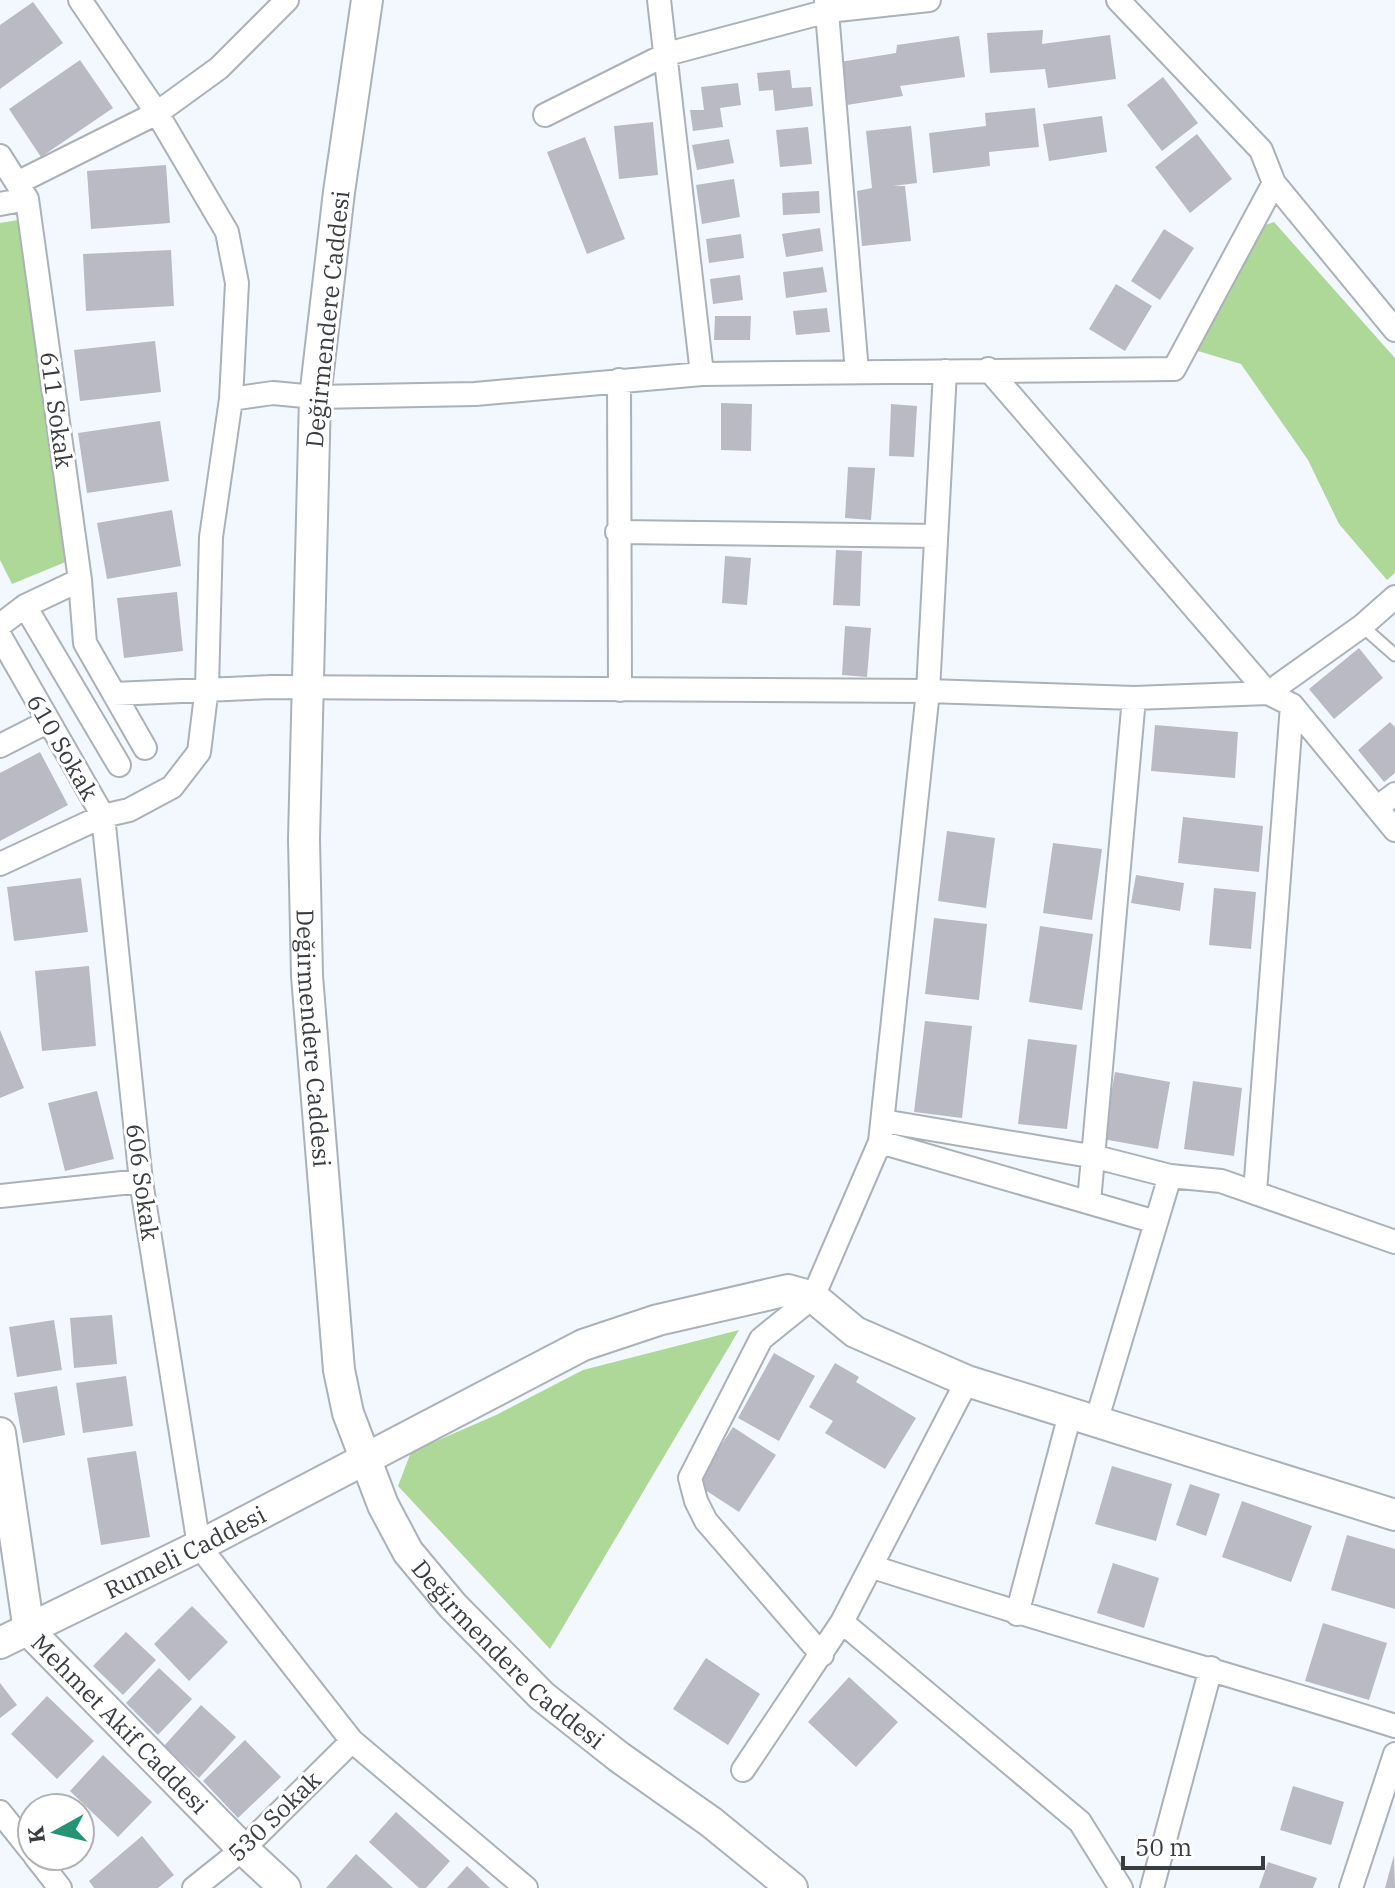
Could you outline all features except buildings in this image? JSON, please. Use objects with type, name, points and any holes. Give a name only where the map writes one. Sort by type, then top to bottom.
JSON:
[{"type":"street","points":[[0,864],[103,816],[129,810],[172,787],[199,752],[207,687],[211,537],[231,399],[237,283],[227,232],[157,113],[80,0]]},
{"type":"street","points":[[0,204],[157,113],[219,68],[287,0]]},
{"type":"street","name":"Değirmendere Caddesi","points":[[367,0],[315,397],[304,839],[307,976],[339,1370],[348,1413],[383,1505],[408,1552],[453,1606],[542,1696],[711,1822],[792,1888]]},
{"type":"street","points":[[659,0],[702,374]]},
{"type":"street","points":[[545,115],[667,54],[827,5],[929,0]]},
{"type":"street","points":[[1118,0],[1261,150],[1274,183],[1395,330]]},
{"type":"street","points":[[827,5],[857,372]]},
{"type":"street","name":"611 Sokak","points":[[0,156],[22,191],[80,580],[85,643],[145,748]]},
{"type":"street","points":[[231,399],[273,393],[315,397],[475,394],[702,374],[1174,369],[1274,183]]},
{"type":"street","points":[[988,369],[1268,693],[1292,705],[1386,800],[1395,830]]},
{"type":"street","points":[[822,1655],[706,1521],[690,1478],[761,1339],[813,1297],[882,1131],[928,691],[945,371]]},
{"type":"street","points":[[619,380],[617,532],[620,690]]},
{"type":"street","points":[[617,532],[936,536]]},
{"type":"street","points":[[0,625],[25,606],[80,580]]},
{"type":"street","points":[[114,694],[207,687],[928,691],[1134,698],[1268,693],[1362,626],[1395,597]]},
{"type":"street","points":[[25,606],[119,765]]},
{"type":"street","name":"610 Sokak","points":[[0,636],[103,816]]},
{"type":"street","points":[[1089,1202],[1096,1157],[1134,698]]},
{"type":"street","points":[[1255,1192],[1292,705]]},
{"type":"street","points":[[0,746],[47,722]]},
{"type":"street","name":"606 Sokak","points":[[103,816],[141,1181],[199,1546]]},
{"type":"street","points":[[882,1131],[1096,1157],[1170,1176],[1221,1181],[1395,1242]]},
{"type":"street","points":[[882,1131],[1156,1222]]},
{"type":"street","points":[[1017,1614],[1170,1176]]},
{"type":"street","points":[[0,1196],[141,1181]]},
{"type":"street","name":"Rumeli Caddesi","points":[[0,1643],[199,1546],[583,1345],[735,1300],[788,1290],[813,1297]]},
{"type":"street","points":[[813,1297],[855,1332],[967,1381],[1395,1515]]},
{"type":"street","points":[[743,1770],[842,1622],[967,1381]]},
{"type":"street","name":"Mehmet Akif Caddesi","points":[[0,1433],[29,1631],[285,1888]]},
{"type":"street","points":[[199,1546],[352,1741],[526,1888]]},
{"type":"street","points":[[873,1567],[1017,1614],[1211,1668],[1395,1726]]},
{"type":"street","points":[[842,1622],[1080,1822],[1121,1888]]},
{"type":"street","points":[[1152,1888],[1211,1668]]},
{"type":"street","name":"530 Sokak","points":[[194,1888],[243,1849],[352,1741]]},
{"type":"street","points":[[1351,1888],[1395,1754]]},
{"type":"street","points":[[0,1812],[16,1832]]},
{"type":"street","points":[[47,1872],[60,1888]]},
{"type":"lane","points":[[1362,626],[1395,655]]},
{"type":"green space","points":[[18,220],[68,561],[12,584],[0,560],[0,223]]},
{"type":"green space","points":[[1274,222],[1395,358],[1395,573],[1387,580],[1339,524],[1308,460],[1241,364],[1198,351],[1265,225]]},
{"type":"green space","points":[[739,1330],[550,1649],[398,1486],[411,1452],[496,1415],[583,1370]]}]
